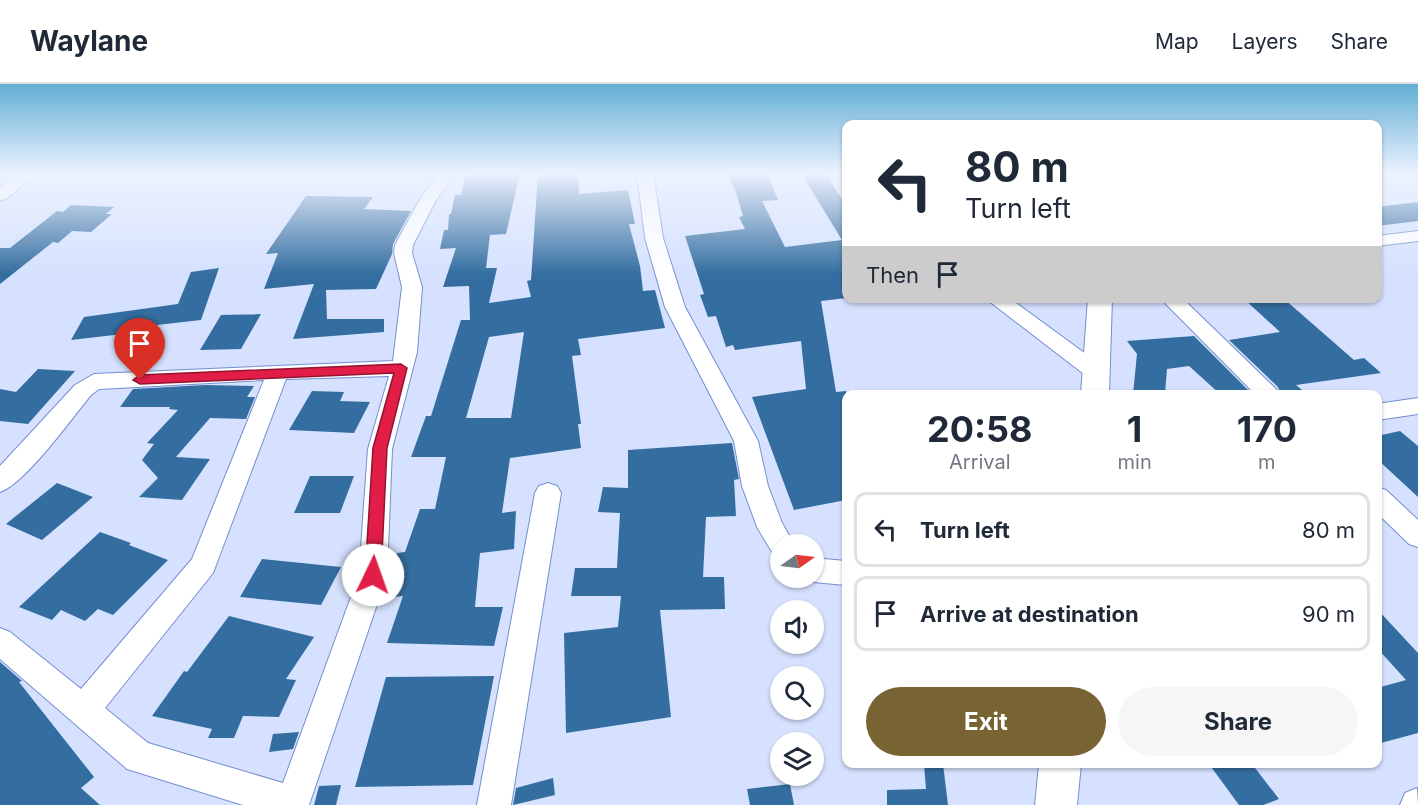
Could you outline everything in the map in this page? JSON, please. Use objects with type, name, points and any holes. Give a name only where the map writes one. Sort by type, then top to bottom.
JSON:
[{"type":"street","points":[[0,641],[139,757],[293,804],[373,575],[380,448],[406,352],[412,287],[403,253],[404,245],[424,207]]},
{"type":"street","points":[[650,207],[654,238],[675,307],[746,441],[754,486],[775,534]]},
{"type":"street","points":[[1382,240],[1418,236]]},
{"type":"street","points":[[1001,303],[1096,384]]},
{"type":"street","points":[[1096,384],[1100,303]]},
{"type":"street","points":[[1175,303],[1264,390]]},
{"type":"street","points":[[0,482],[36,445],[83,390],[93,382],[401,368]]},
{"type":"street","points":[[83,711],[203,565],[278,372]]},
{"type":"street","points":[[1382,411],[1418,406]]},
{"type":"street","points":[[494,805],[548,493]]},
{"type":"street","points":[[1382,502],[1418,536]]},
{"type":"street","points":[[824,571],[842,573]]},
{"type":"street","points":[[1056,805],[1060,768]]},
{"type":"building","points":[[69,207],[114,207],[106,214],[112,214],[91,232],[72,231],[58,243],[53,242],[0,284],[0,248],[10,248],[57,211],[63,212]]},
{"type":"building","points":[[299,207],[366,207],[364,209],[411,211],[393,244],[392,254],[376,289],[326,290],[327,319],[384,319],[384,332],[293,339],[314,284],[264,289],[278,253],[266,254]]},
{"type":"building","points":[[453,207],[512,207],[506,234],[490,235],[486,268],[497,268],[489,303],[531,297],[527,281],[531,280],[536,207],[631,207],[635,224],[629,224],[640,266],[643,291],[655,290],[665,328],[578,339],[581,355],[572,356],[581,424],[578,424],[581,448],[510,458],[502,513],[516,511],[514,549],[480,553],[475,607],[503,607],[494,646],[387,643],[403,596],[384,598],[389,574],[393,574],[397,553],[405,552],[420,509],[435,509],[446,457],[411,457],[426,416],[431,416],[461,320],[470,320],[469,286],[443,287],[456,248],[440,249],[444,230],[448,230],[449,214],[451,214]],"holes":[[[524,332],[511,418],[466,418],[489,337]]]},
{"type":"building","points":[[740,207],[765,207],[785,247],[842,240],[842,298],[821,301],[836,392],[842,391],[842,501],[794,510],[752,397],[806,389],[801,341],[735,350],[733,345],[726,347],[716,316],[708,317],[700,295],[704,294],[685,236],[745,229],[739,217],[743,216]]},
{"type":"building","points":[[822,207],[842,207],[842,240]]},
{"type":"building","points":[[1382,207],[1418,207],[1418,221],[1382,225]]},
{"type":"building","points":[[219,268],[201,320],[157,325],[151,339],[119,343],[123,334],[71,340],[84,317],[178,304],[191,272]]},
{"type":"building","points":[[1248,303],[1289,303],[1354,360],[1364,358],[1381,373],[1296,385],[1302,390],[1279,390],[1229,340],[1280,332]]},
{"type":"building","points":[[261,314],[241,349],[200,350],[221,315]]},
{"type":"building","points":[[1194,336],[1248,390],[1216,390],[1189,366],[1167,369],[1165,390],[1133,390],[1137,354],[1127,341]]},
{"type":"building","points":[[38,369],[75,371],[28,424],[0,421],[0,389],[16,392]]},
{"type":"building","points":[[205,385],[254,386],[247,397],[255,397],[246,419],[210,418],[176,457],[210,459],[182,500],[139,497],[158,478],[142,460],[154,444],[147,443],[178,410],[169,409],[170,407],[120,407],[133,389]]},
{"type":"building","points":[[312,391],[344,392],[340,401],[370,402],[354,433],[289,430]]},
{"type":"building","points":[[1400,431],[1418,446],[1418,497],[1382,464],[1382,435]]},
{"type":"building","points":[[732,443],[739,479],[734,480],[736,516],[706,517],[703,577],[724,577],[725,609],[660,610],[671,717],[566,733],[564,633],[618,627],[621,596],[571,596],[575,568],[617,568],[620,513],[598,512],[603,487],[628,488],[628,450]]},
{"type":"building","points":[[310,476],[354,476],[340,513],[294,513]]},
{"type":"building","points":[[57,483],[93,497],[42,540],[6,524]]},
{"type":"building","points":[[100,532],[168,560],[113,615],[98,609],[85,621],[61,610],[52,620],[19,607]]},
{"type":"building","points":[[262,559],[341,567],[321,605],[240,597]]},
{"type":"building","points":[[1382,614],[1418,653],[1418,733],[1382,743],[1382,687],[1406,680],[1382,654]]},
{"type":"building","points":[[229,616],[314,637],[286,679],[296,680],[279,717],[243,716],[234,738],[208,738],[212,729],[152,716],[184,671],[187,672]]},
{"type":"building","points":[[0,662],[22,681],[19,682],[94,777],[81,788],[100,805],[0,805]]},
{"type":"building","points":[[494,676],[473,785],[355,787],[386,677]]},
{"type":"building","points":[[299,732],[293,749],[269,752],[273,734]]},
{"type":"building","points":[[924,768],[943,768],[948,805],[887,805],[887,790],[926,789]]},
{"type":"building","points":[[1212,768],[1255,768],[1279,799],[1263,805],[1239,805]]},
{"type":"building","points":[[553,778],[555,795],[513,805],[516,788]]},
{"type":"building","points":[[341,785],[336,805],[314,805],[319,786]]},
{"type":"building","points":[[790,786],[794,805],[750,805],[747,789]]},
{"type":"route","points":[[140,380],[401,368],[380,448],[373,575]]}]
